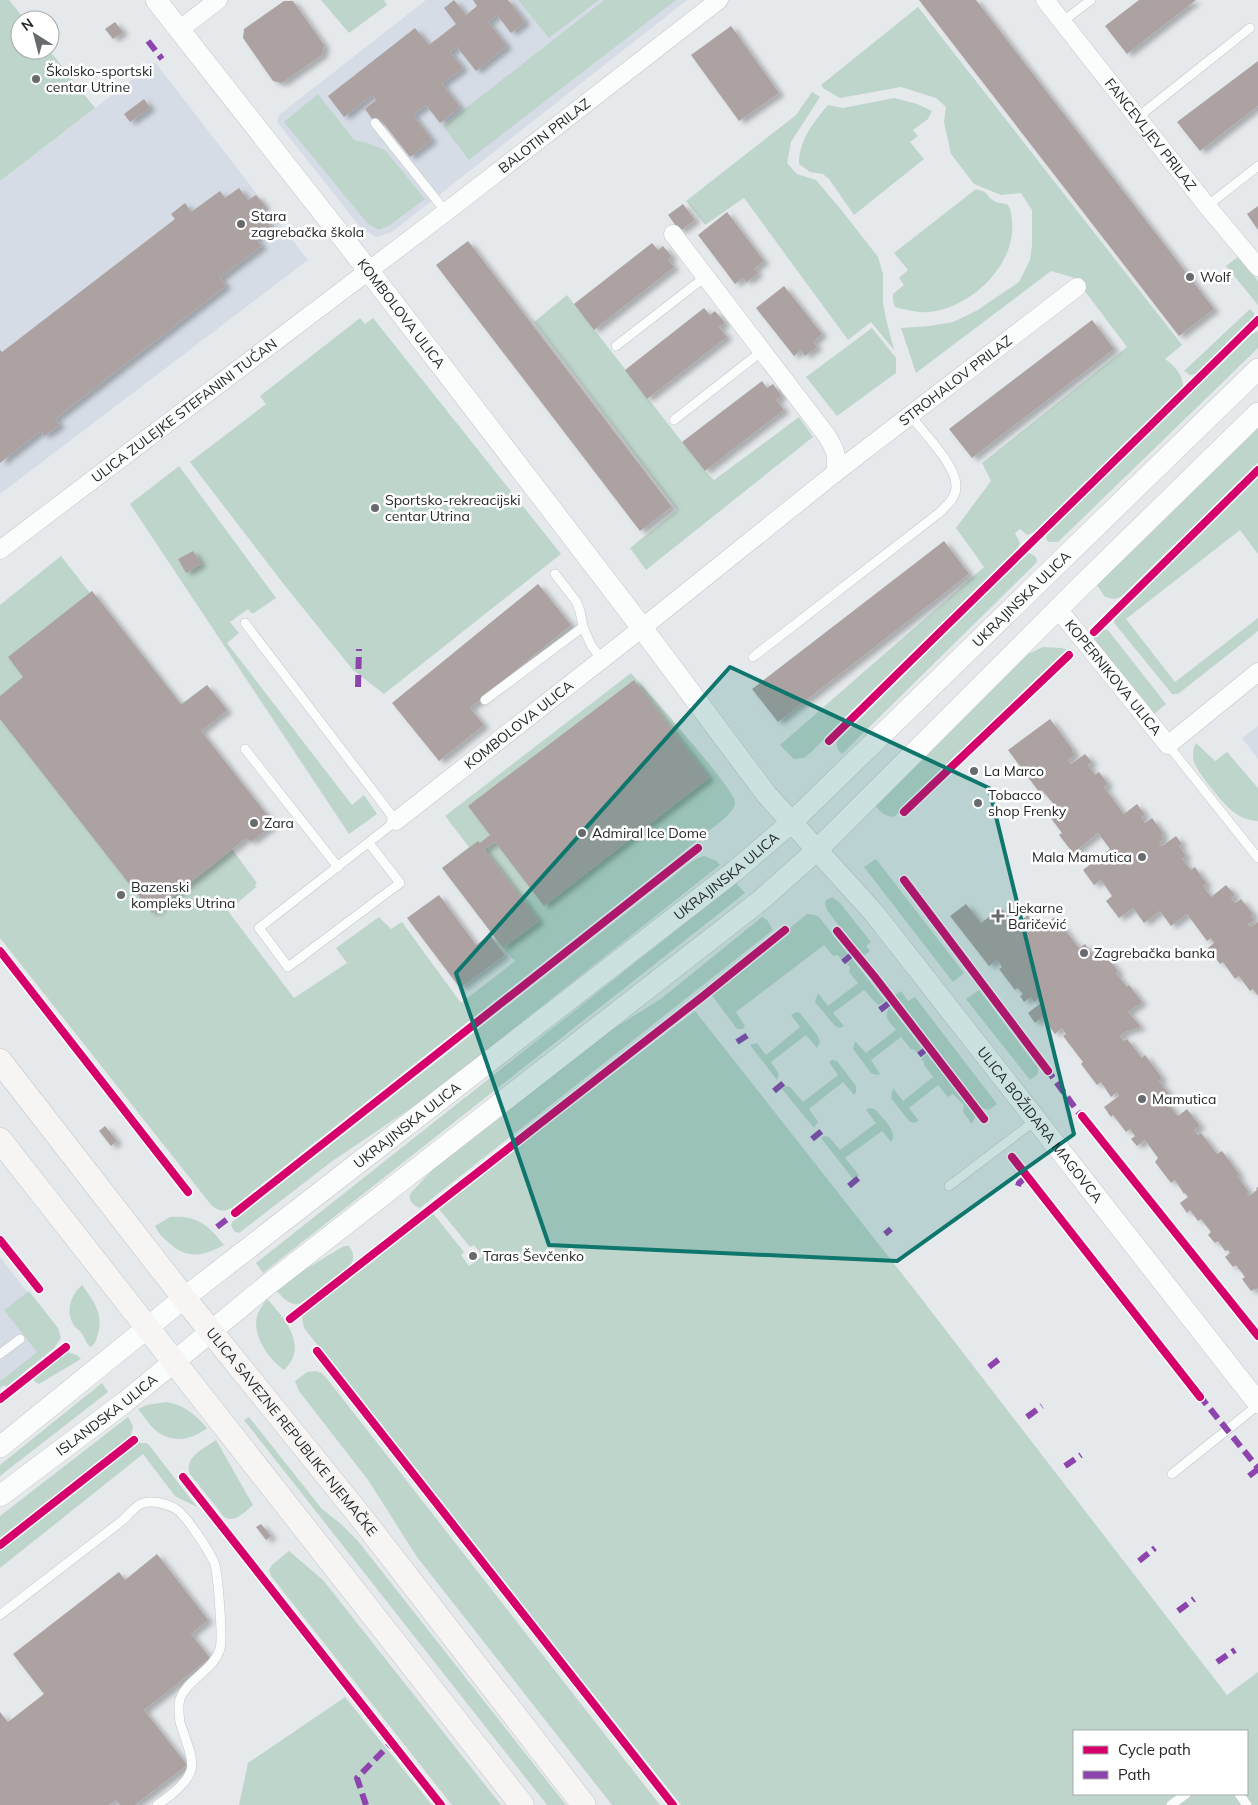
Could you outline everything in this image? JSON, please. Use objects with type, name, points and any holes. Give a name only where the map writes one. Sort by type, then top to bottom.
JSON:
[{"type":"main road","name":"ULICA SAVEZNE REPUBLIKE NJEMAČKE","points":[[0,1061],[184,1298],[360,1516],[584,1805]]},
{"type":"main road","points":[[0,1140],[522,1805]]},
{"type":"street","name":"KOMBOLOVA ULICA","points":[[156,0],[368,270],[642,628],[767,795],[792,822]]},
{"type":"street","points":[[179,30],[218,0]]},
{"type":"street","name":"BALOTIN PRILAZ","points":[[368,270],[446,212],[719,0]]},
{"type":"street","name":"FANCEVLJEV PRILAZ","points":[[1045,0],[1258,268]]},
{"type":"street","points":[[673,234],[827,436],[836,450],[838,461],[835,473]]},
{"type":"street","name":"ULICA ZULEJKE STEFANINI TUĆAN","points":[[0,550],[368,270]]},
{"type":"street","name":"STROHALOV PRILAZ","points":[[642,628],[835,473],[1077,287]]},
{"type":"street","name":"UKRAJINSKA ULICA","points":[[147,1328],[736,870],[792,822],[1258,369]]},
{"type":"street","points":[[211,1332],[265,1287],[761,900],[817,850],[1058,609],[1258,413]]},
{"type":"street","name":"KOPERNIKOVA ULICA","points":[[1058,609],[1168,745],[1258,672]]},
{"type":"street","name":"KOMBOLOVA ULICA","points":[[396,822],[642,628]]},
{"type":"street","name":"ULICA BOŽIDARA MAGOVCA","points":[[792,822],[874,913],[1258,1404]]},
{"type":"street","points":[[0,1447],[147,1328]]},
{"type":"street","name":"ISLANDSKA ULICA","points":[[0,1496],[102,1420],[211,1332]]},
{"type":"lane","points":[[1062,22],[1091,0]]},
{"type":"lane","points":[[1138,117],[1250,28]]},
{"type":"lane","points":[[375,123],[446,212]]},
{"type":"lane","points":[[1207,206],[1258,166]]},
{"type":"lane","points":[[616,346],[705,277]]},
{"type":"lane","points":[[674,420],[762,351]]},
{"type":"lane","points":[[753,657],[939,513],[951,501],[956,489],[954,476],[948,464],[910,415]]},
{"type":"lane","points":[[555,574],[576,601],[583,627],[591,645],[602,660]]},
{"type":"lane","points":[[245,623],[396,822],[259,928],[288,967],[400,883],[369,843]]},
{"type":"lane","points":[[485,700],[583,627]]},
{"type":"lane","name":"KOPERNIKOVA ULICA","points":[[1168,745],[1258,858]]},
{"type":"lane","points":[[244,749],[338,867]]},
{"type":"lane","points":[[948,1186],[1036,1120]]},
{"type":"lane","points":[[0,1354],[20,1339]]},
{"type":"lane","points":[[1172,1474],[1258,1404]]},
{"type":"lane","points":[[0,1614],[123,1520],[142,1503],[155,1502],[177,1509],[199,1536],[214,1563],[219,1593],[220,1648],[214,1662],[191,1684],[180,1699],[179,1716],[192,1769],[184,1783],[157,1805]]},
{"type":"lane","points":[[1171,1805],[1185,1795]]},
{"type":"highlighted area","points":[[730,667],[989,788],[1074,1134],[897,1261],[549,1245],[456,973]]},
{"type":"shaded area","points":[[426,0],[687,0],[392,232],[376,237],[361,228],[277,122],[279,115]]},
{"type":"shaded area","points":[[155,62],[308,260],[0,494],[0,181]]},
{"type":"shaded area","points":[[1258,726],[1258,759],[1242,738]]},
{"type":"shaded area","points":[[0,1257],[60,1334],[0,1381]]},
{"type":"green space","name":"Školsko-sportski centar Utrine","points":[[0,0],[9,0],[17,10],[10,10],[10,60],[57,60],[95,108],[0,181]]},
{"type":"green space","points":[[321,0],[384,0],[387,5],[349,33]]},
{"type":"green space","points":[[518,0],[599,0],[549,38]]},
{"type":"green space","points":[[604,0],[676,0],[469,160],[443,126]]},
{"type":"green space","points":[[918,7],[1182,345],[1165,359],[1178,371],[1182,379],[1183,388],[1035,532],[1027,535],[1020,529],[1015,533],[1020,543],[1017,551],[809,754],[804,758],[794,759],[780,745],[984,567],[956,528],[991,481],[982,463],[1127,347],[1075,278],[1051,271],[916,373],[901,328],[953,322],[976,311],[1019,282],[1030,260],[1032,245],[1032,210],[1021,193],[1001,195],[974,184],[951,154],[944,122],[946,107],[936,98],[901,87],[840,98],[824,89],[821,85]]},
{"type":"green space","points":[[812,92],[820,97],[791,142],[787,163],[797,174],[816,180],[878,257],[883,274],[883,302],[894,350],[871,322],[848,340],[744,198],[705,225],[686,201],[796,115]]},
{"type":"green space","points":[[318,94],[354,140],[385,150],[425,199],[390,225],[379,230],[368,224],[284,122]]},
{"type":"green space","points":[[894,98],[917,104],[932,111],[928,119],[913,130],[918,136],[910,142],[924,159],[854,215],[829,179],[823,174],[810,172],[799,164],[801,147],[812,125],[828,105],[843,108]]},
{"type":"green space","points":[[976,189],[985,192],[994,201],[1007,204],[1011,210],[1012,237],[1007,253],[999,268],[975,293],[945,309],[921,312],[895,307],[893,294],[904,285],[899,278],[908,270],[894,253]]},
{"type":"green space","points":[[1239,256],[1258,281],[1258,305],[1226,266]]},
{"type":"green space","points":[[567,295],[714,480],[799,417],[813,437],[646,570],[630,548],[677,510],[534,322]]},
{"type":"green space","points":[[1250,309],[1254,313],[1252,323],[1197,374],[1190,375],[1184,371]]},
{"type":"green space","name":"Sportsko-rekreacijski centar Utrina","points":[[360,318],[365,324],[373,318],[561,554],[384,694],[353,670],[282,582],[190,462],[266,404],[260,396]]},
{"type":"green space","points":[[872,328],[896,358],[896,373],[837,416],[806,377]]},
{"type":"green space","points":[[1258,331],[1258,348],[1058,542],[1049,542],[1046,539],[1047,532],[1246,337]]},
{"type":"green space","points":[[1258,427],[1258,463],[1121,597],[1114,599],[1105,597],[1097,585]]},
{"type":"green space","points":[[179,466],[276,598],[254,613],[251,613],[248,609],[230,622],[239,633],[227,643],[352,805],[364,795],[377,814],[349,834],[130,504]]},
{"type":"green space","points":[[1258,475],[1258,554],[1240,530],[1126,619],[1175,682],[1258,618],[1258,631],[1178,694],[1172,694],[1115,624],[1115,616]]},
{"type":"green space","points":[[1029,553],[1035,556],[1036,563],[842,754],[837,746],[837,741],[840,737],[1025,554]]},
{"type":"green space","name":"Bazenski kompleks Utrina","points":[[61,556],[90,593],[92,591],[181,704],[207,685],[227,710],[201,731],[274,824],[252,841],[245,839],[232,849],[257,883],[256,887],[228,911],[294,998],[347,963],[336,948],[379,917],[391,929],[402,922],[461,1003],[515,961],[442,868],[469,847],[445,816],[631,673],[720,778],[731,793],[735,802],[734,806],[725,818],[649,879],[233,1207],[222,1211],[212,1206],[0,938],[0,605]]},
{"type":"green space","points":[[1105,629],[1108,630],[1166,704],[1153,715],[1093,638]]},
{"type":"green space","points":[[1043,647],[1068,650],[894,817],[885,815],[878,809],[875,804],[1026,655]]},
{"type":"green space","points":[[1196,743],[1215,761],[1227,752],[1258,788],[1258,821],[1236,814],[1210,786],[1194,762],[1193,752]]},
{"type":"green space","points":[[704,856],[717,861],[720,865],[426,1098],[331,1162],[239,1233],[234,1231],[231,1225],[232,1222],[690,863]]},
{"type":"green space","points":[[876,859],[964,973],[953,982],[864,867]]},
{"type":"green space","points":[[736,883],[745,893],[263,1273],[256,1263]]},
{"type":"green space","points":[[832,897],[840,903],[871,942],[866,946],[870,951],[862,957],[827,910],[826,900]]},
{"type":"green space","points":[[807,914],[819,917],[848,954],[841,959],[838,955],[833,956],[824,945],[736,1012],[745,1026],[743,1029],[737,1029],[710,993]]},
{"type":"green space","points":[[762,917],[767,920],[773,930],[420,1208],[412,1203],[410,1194],[436,1166],[602,1036],[662,998]]},
{"type":"green space","points":[[852,959],[885,1001],[879,1005],[877,1004],[864,990],[833,1013],[844,1026],[840,1028],[835,1026],[815,1002],[818,993],[828,1006],[858,983],[849,972],[850,967],[847,964]]},
{"type":"green space","points":[[979,990],[1038,1068],[1038,1074],[1030,1080],[966,999]]},
{"type":"green space","points":[[901,991],[908,1001],[915,997],[997,1104],[989,1110],[982,1108],[894,996]]},
{"type":"green space","points":[[890,1007],[921,1047],[921,1050],[917,1053],[901,1037],[871,1060],[880,1074],[876,1075],[871,1073],[853,1049],[855,1041],[866,1053],[896,1030],[887,1017]]},
{"type":"green space","points":[[695,1011],[914,1289],[1227,1695],[1258,1672],[1258,1805],[681,1805],[304,1328],[302,1318],[306,1311],[432,1212],[464,1252],[461,1255],[469,1266],[483,1256],[474,1245],[470,1247],[438,1208]]},
{"type":"green space","points":[[797,1012],[800,1013],[818,1036],[820,1042],[817,1048],[806,1035],[771,1062],[779,1074],[777,1080],[750,1045],[757,1043],[766,1055],[800,1027],[791,1015]]},
{"type":"green space","points":[[927,1054],[976,1115],[972,1124],[963,1112],[964,1105],[953,1094],[948,1097],[938,1085],[909,1108],[919,1121],[914,1123],[909,1121],[891,1098],[893,1088],[903,1101],[933,1077],[921,1059]]},
{"type":"green space","points":[[832,1060],[837,1061],[856,1086],[856,1092],[854,1095],[843,1082],[809,1109],[818,1122],[814,1128],[782,1089],[786,1086],[790,1087],[803,1102],[838,1075],[829,1062]]},
{"type":"green space","points":[[869,1108],[875,1109],[885,1121],[893,1134],[893,1138],[891,1142],[882,1131],[845,1158],[859,1175],[853,1179],[821,1138],[824,1136],[829,1137],[840,1150],[876,1123],[866,1110]]},
{"type":"green space","points":[[170,1217],[188,1218],[201,1223],[213,1232],[224,1245],[202,1254],[182,1252],[164,1239],[155,1226]]},
{"type":"green space","points":[[344,1246],[349,1246],[352,1252],[353,1259],[351,1264],[309,1298],[298,1304],[292,1304],[276,1290],[294,1276]]},
{"type":"green space","points":[[82,1285],[97,1309],[100,1322],[96,1341],[91,1347],[70,1317],[71,1300]]},
{"type":"green space","points":[[29,1291],[58,1328],[61,1338],[54,1348],[6,1387],[4,1385],[0,1388],[0,1381],[37,1352],[4,1310]]},
{"type":"green space","points":[[267,1299],[281,1315],[292,1333],[294,1352],[291,1361],[284,1370],[273,1360],[263,1346],[257,1331],[257,1316]]},
{"type":"green space","points":[[67,1352],[77,1355],[81,1359],[39,1384],[34,1381],[36,1375]]},
{"type":"green space","points":[[315,1371],[322,1373],[328,1380],[660,1805],[612,1805],[417,1557],[368,1480],[299,1391],[295,1381],[307,1372]]},
{"type":"green space","points":[[102,1383],[108,1392],[0,1476],[0,1465]]},
{"type":"green space","points":[[166,1402],[178,1405],[189,1411],[207,1428],[194,1436],[180,1439],[166,1437],[159,1433],[138,1409],[147,1405]]},
{"type":"green space","points":[[128,1417],[133,1426],[131,1436],[0,1540],[0,1516]]},
{"type":"green space","points":[[249,1417],[322,1509],[358,1541],[566,1805],[547,1805],[244,1420]]},
{"type":"green space","points":[[216,1440],[253,1505],[232,1519],[224,1517],[190,1474],[189,1468],[192,1458]]},
{"type":"green space","points":[[139,1443],[149,1445],[197,1507],[175,1496],[143,1454],[0,1568],[0,1551]]},
{"type":"green space","points":[[289,1551],[323,1580],[501,1805],[452,1805],[271,1576],[269,1570],[272,1565]]},
{"type":"green space","points":[[345,1697],[432,1805],[239,1805],[248,1763]]},
{"type":"building","points":[[454,0],[466,15],[477,6],[473,0],[508,0],[525,22],[511,33],[497,15],[488,22],[507,46],[476,71],[457,47],[450,52],[463,68],[442,84],[460,107],[440,123],[426,105],[413,115],[432,140],[410,157],[380,119],[375,123],[365,109],[376,100],[372,95],[344,117],[328,96],[415,28],[429,45],[456,24],[444,8]]},
{"type":"building","points":[[919,0],[976,0],[1214,309],[1179,336]]},
{"type":"building","points":[[1139,0],[1196,0],[1127,54],[1105,26]]},
{"type":"building","points":[[284,1],[293,1],[324,45],[322,55],[282,83],[273,81],[243,38],[244,29]]},
{"type":"building","points":[[115,22],[123,32],[113,39],[105,29]]},
{"type":"building","points":[[731,26],[779,93],[739,121],[691,55]]},
{"type":"building","points":[[1258,61],[1258,106],[1200,151],[1177,122]]},
{"type":"building","points":[[144,99],[150,108],[130,122],[124,114]]},
{"type":"building","points":[[239,188],[248,200],[256,195],[265,206],[259,211],[270,226],[255,238],[262,246],[220,278],[226,286],[55,419],[60,425],[44,436],[41,431],[0,463],[0,350],[2,352],[175,219],[171,214],[185,203],[191,212],[220,191],[225,198]]},
{"type":"building","points":[[683,204],[695,220],[680,231],[668,215]]},
{"type":"building","points":[[1258,206],[1258,230],[1247,214]]},
{"type":"building","points":[[727,212],[764,261],[754,269],[758,273],[747,282],[743,278],[735,284],[698,235]]},
{"type":"building","points":[[468,241],[672,507],[640,531],[436,265]]},
{"type":"building","points":[[652,243],[658,250],[663,246],[672,257],[668,260],[674,267],[594,330],[574,304]]},
{"type":"building","points":[[784,286],[822,334],[813,342],[817,347],[805,356],[801,350],[794,356],[756,308]]},
{"type":"building","points":[[704,308],[710,315],[715,311],[725,323],[719,327],[727,337],[647,399],[625,370]]},
{"type":"building","points":[[1092,320],[1114,349],[972,458],[949,429]]},
{"type":"building","points":[[762,381],[767,388],[773,384],[782,396],[776,400],[784,410],[705,471],[682,442]]},
{"type":"building","points":[[944,541],[969,574],[778,722],[752,689]]},
{"type":"building","points":[[193,551],[201,564],[186,573],[178,559]]},
{"type":"building","points":[[538,584],[571,625],[470,708],[484,725],[439,761],[392,703]]},
{"type":"building","points":[[92,591],[181,705],[207,685],[227,710],[201,731],[274,824],[252,841],[245,839],[152,913],[0,719],[0,696],[23,677],[8,657]]},
{"type":"building","name":"Admiral Ice Dome","points":[[634,680],[709,778],[544,906],[495,842],[484,849],[539,921],[503,948],[442,868],[478,841],[480,843],[490,835],[468,806]]},
{"type":"building","name":"Mala Mamutica","points":[[1050,719],[1073,750],[1072,752],[1075,755],[1068,760],[1071,764],[1085,754],[1092,762],[1088,765],[1095,775],[1099,772],[1108,784],[1104,787],[1124,814],[1137,804],[1145,815],[1141,817],[1145,823],[1152,818],[1163,833],[1161,835],[1164,839],[1159,843],[1162,846],[1176,836],[1182,844],[1179,846],[1186,856],[1182,859],[1191,870],[1195,867],[1207,883],[1203,886],[1211,897],[1226,885],[1235,895],[1231,898],[1235,903],[1241,899],[1253,914],[1251,916],[1254,920],[1248,924],[1250,927],[1258,922],[1258,996],[1253,989],[1250,991],[1239,976],[1235,979],[1223,962],[1220,964],[1208,948],[1214,943],[1211,938],[1207,941],[1187,914],[1171,926],[1160,911],[1144,923],[1133,908],[1119,918],[1106,901],[1112,896],[1101,880],[1094,885],[1083,870],[1110,849],[1098,833],[1073,853],[1059,835],[1062,833],[1050,817],[1059,811],[1042,790],[1039,792],[1008,750]]},
{"type":"building","points":[[439,895],[476,945],[490,935],[505,955],[460,988],[407,918]]},
{"type":"building","name":"Mamutica","points":[[966,904],[981,923],[1001,908],[1014,926],[1028,915],[1038,929],[1055,917],[1079,948],[1085,944],[1097,960],[1105,954],[1118,971],[1116,973],[1127,987],[1129,985],[1142,1002],[1128,1012],[1141,1027],[1125,1032],[1120,1036],[1124,1041],[1127,1039],[1142,1058],[1145,1055],[1162,1078],[1159,1081],[1172,1098],[1166,1101],[1178,1116],[1187,1109],[1200,1126],[1194,1130],[1198,1135],[1201,1133],[1217,1154],[1222,1151],[1239,1174],[1237,1176],[1249,1192],[1247,1194],[1249,1196],[1258,1187],[1258,1290],[1257,1288],[1251,1291],[1242,1279],[1245,1277],[1236,1265],[1233,1267],[1225,1257],[1230,1253],[1228,1250],[1225,1251],[1218,1241],[1215,1243],[1208,1235],[1211,1232],[1201,1219],[1198,1221],[1190,1210],[1187,1213],[1180,1203],[1188,1197],[1175,1180],[1171,1183],[1155,1162],[1158,1158],[1145,1140],[1137,1146],[1131,1139],[1135,1136],[1130,1129],[1126,1132],[1113,1115],[1111,1117],[1104,1107],[1119,1096],[1117,1092],[1111,1097],[1101,1082],[1097,1085],[1081,1064],[1083,1062],[1063,1036],[1066,1034],[1062,1028],[1055,1034],[1042,1017],[1035,1023],[1028,1013],[1042,1002],[1039,998],[1034,1002],[1031,997],[1024,1002],[1020,996],[1023,994],[1018,988],[1015,990],[999,969],[1002,967],[997,960],[989,966],[950,916]]},
{"type":"building","points":[[105,1126],[117,1141],[111,1146],[99,1131]]},
{"type":"building","points":[[261,1524],[271,1536],[266,1540],[256,1527]]},
{"type":"building","points":[[157,1554],[208,1620],[191,1634],[210,1658],[144,1710],[187,1765],[135,1805],[120,1805],[116,1800],[109,1805],[0,1805],[0,1712],[8,1722],[44,1694],[13,1654],[119,1572],[125,1580]]},
{"type":"marked path","points":[[148,41],[162,59]]},
{"type":"marked path","points":[[358,687],[359,649]]},
{"type":"marked path","points":[[843,962],[855,952]]},
{"type":"marked path","points":[[880,1010],[893,1000]]},
{"type":"marked path","points":[[737,1042],[748,1035]]},
{"type":"marked path","points":[[919,1055],[929,1047]]},
{"type":"marked path","points":[[1046,1068],[1084,1120]]},
{"type":"marked path","points":[[774,1091],[786,1081]]},
{"type":"marked path","points":[[812,1139],[823,1130]]},
{"type":"marked path","points":[[849,1186],[861,1176]]},
{"type":"marked path","points":[[1018,1186],[1027,1176]]},
{"type":"marked path","points":[[217,1227],[239,1210]]},
{"type":"marked path","points":[[885,1234],[891,1229]]},
{"type":"marked path","points":[[989,1367],[1003,1356]]},
{"type":"marked path","points":[[1199,1395],[1258,1468]]},
{"type":"marked path","points":[[1027,1417],[1042,1406]]},
{"type":"marked path","points":[[1065,1466],[1081,1455]]},
{"type":"marked path","points":[[1249,1476],[1258,1469]]},
{"type":"marked path","points":[[1139,1561],[1155,1548]]},
{"type":"marked path","points":[[1178,1611],[1194,1599]]},
{"type":"marked path","points":[[1217,1662],[1235,1650]]},
{"type":"marked path","points":[[366,1805],[357,1778],[392,1742]]},
{"type":"cycle path","points":[[829,741],[1258,320]]},
{"type":"cycle path","points":[[1094,632],[1258,470]]},
{"type":"cycle path","points":[[904,812],[1069,655]]},
{"type":"cycle path","points":[[235,1213],[698,848]]},
{"type":"cycle path","points":[[904,880],[1048,1071]]},
{"type":"cycle path","points":[[290,1319],[785,930]]},
{"type":"cycle path","points":[[837,931],[984,1119]]},
{"type":"cycle path","points":[[0,951],[188,1192]]},
{"type":"cycle path","points":[[1082,1116],[1258,1336]]},
{"type":"cycle path","points":[[1012,1157],[1200,1397]]},
{"type":"cycle path","points":[[0,1240],[39,1289]]},
{"type":"cycle path","points":[[0,1399],[66,1347]]},
{"type":"cycle path","points":[[317,1351],[673,1805]]},
{"type":"cycle path","points":[[0,1545],[134,1440]]},
{"type":"cycle path","points":[[183,1477],[441,1805]]},
{"type":"place","name":"Školsko-sportski centar Utrine","points":[[36,79]]},
{"type":"place","name":"Stara zagrebačka škola","points":[[241,224]]},
{"type":"place","name":"Wolf","points":[[1190,277]]},
{"type":"place","name":"Sportsko-rekreacijski centar Utrina","points":[[375,508]]},
{"type":"place","name":"La Marco","points":[[974,771]]},
{"type":"place","name":"Tobacco shop Frenky","points":[[978,803]]},
{"type":"place","name":"Zara","points":[[254,823]]},
{"type":"place","name":"Admiral Ice Dome","points":[[582,833]]},
{"type":"place","name":"Mala Mamutica","points":[[1142,857]]},
{"type":"place","name":"Bazenski kompleks Utrina","points":[[121,895]]},
{"type":"place","name":"Ljekarne Baričević","points":[[998,916]]},
{"type":"place","name":"Zagrebačka banka","points":[[1084,953]]},
{"type":"place","name":"Mamutica","points":[[1142,1099]]},
{"type":"place","name":"Taras Ševčenko","points":[[473,1256]]}]
